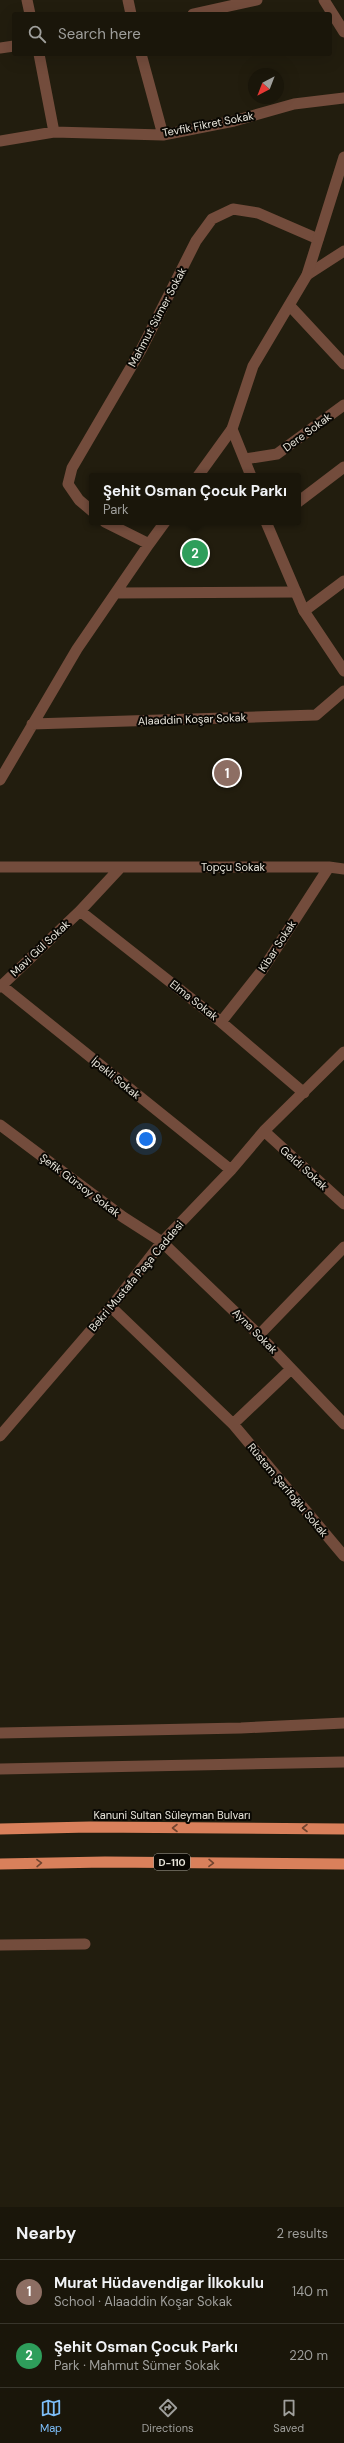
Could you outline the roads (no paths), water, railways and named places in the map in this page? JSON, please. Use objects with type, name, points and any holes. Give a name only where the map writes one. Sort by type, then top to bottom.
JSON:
[{"type":"highway","name":"Kanuni Sultan Süleyman Bulvarı","points":[[0,1829],[90,1827],[344,1829]]},
{"type":"highway","name":"D-110","points":[[0,1864],[105,1862],[344,1864]]},
{"type":"street","points":[[27,0],[30,12]]},
{"type":"street","points":[[128,0],[131,12]]},
{"type":"street","points":[[201,12],[237,3],[257,0]]},
{"type":"street","points":[[324,0],[332,12]]},
{"type":"street","points":[[332,13],[344,32]]},
{"type":"street","points":[[0,48],[12,46]]},
{"type":"street","points":[[39,56],[54,132]]},
{"type":"street","points":[[143,56],[163,135]]},
{"type":"street","name":"Tevfik Fikret Sokak","points":[[0,141],[54,132],[163,135],[234,121],[294,104],[344,98]]},
{"type":"street","points":[[200,473],[232,429],[253,366],[290,306],[307,275],[344,157]]},
{"type":"street","name":"Mahmut Sümer Sokak","points":[[89,508],[79,500],[68,484],[72,468],[140,350],[196,241],[212,219],[233,209],[258,213],[318,239]]},
{"type":"street","points":[[307,275],[344,251]]},
{"type":"street","points":[[290,306],[344,364]]},
{"type":"street","name":"Dere Sokak","points":[[245,458],[277,454],[344,406]]},
{"type":"street","points":[[232,429],[250,473]]},
{"type":"street","points":[[301,500],[344,467]]},
{"type":"street","points":[[111,525],[149,544]]},
{"type":"street","points":[[0,780],[77,649],[163,525]]},
{"type":"street","points":[[267,525],[304,611],[344,671]]},
{"type":"street","points":[[304,611],[344,581]]},
{"type":"street","points":[[116,593],[296,592]]},
{"type":"street","name":"Alaaddin Koşar Sokak","points":[[32,724],[316,715],[344,692]]},
{"type":"street","name":"Topçu Sokak","points":[[0,867],[329,867],[344,869]]},
{"type":"street","points":[[80,911],[121,867]]},
{"type":"street","name":"Kibar Sokak","points":[[222,1022],[263,969],[329,867]]},
{"type":"street","name":"Mavi Gül Sokak","points":[[0,986],[80,911]]},
{"type":"street","name":"Elma Sokak","points":[[80,911],[222,1022],[304,1093]]},
{"type":"street","name":"İpekli Sokak","points":[[0,986],[231,1170]]},
{"type":"street","name":"Bekri Mustafa Paşa Caddesi","points":[[0,1436],[111,1307],[162,1242],[231,1170],[264,1132],[344,1052]]},
{"type":"street","name":"Şefik Gürsoy Sokak","points":[[0,1125],[123,1217],[162,1242]]},
{"type":"street","name":"Geldi Sokak","points":[[264,1132],[344,1204]]},
{"type":"street","name":"Ayna Sokak","points":[[162,1242],[259,1335],[291,1369],[342,1418]]},
{"type":"street","points":[[259,1335],[344,1247]]},
{"type":"street","name":"Rüstem Şerifoğlu Sokak","points":[[111,1307],[233,1424],[344,1556]]},
{"type":"street","points":[[233,1424],[291,1369]]},
{"type":"street","points":[[0,1733],[241,1728],[344,1723]]},
{"type":"street","points":[[0,1770],[344,1762]]},
{"type":"street","points":[[0,1945],[85,1944]]},
{"type":"place","name":"Şehit Osman Çocuk Parkı","points":[[195,553]]},
{"type":"place","name":"Murat Hüdavendigar İlkokulu","points":[[227,773]]}]
